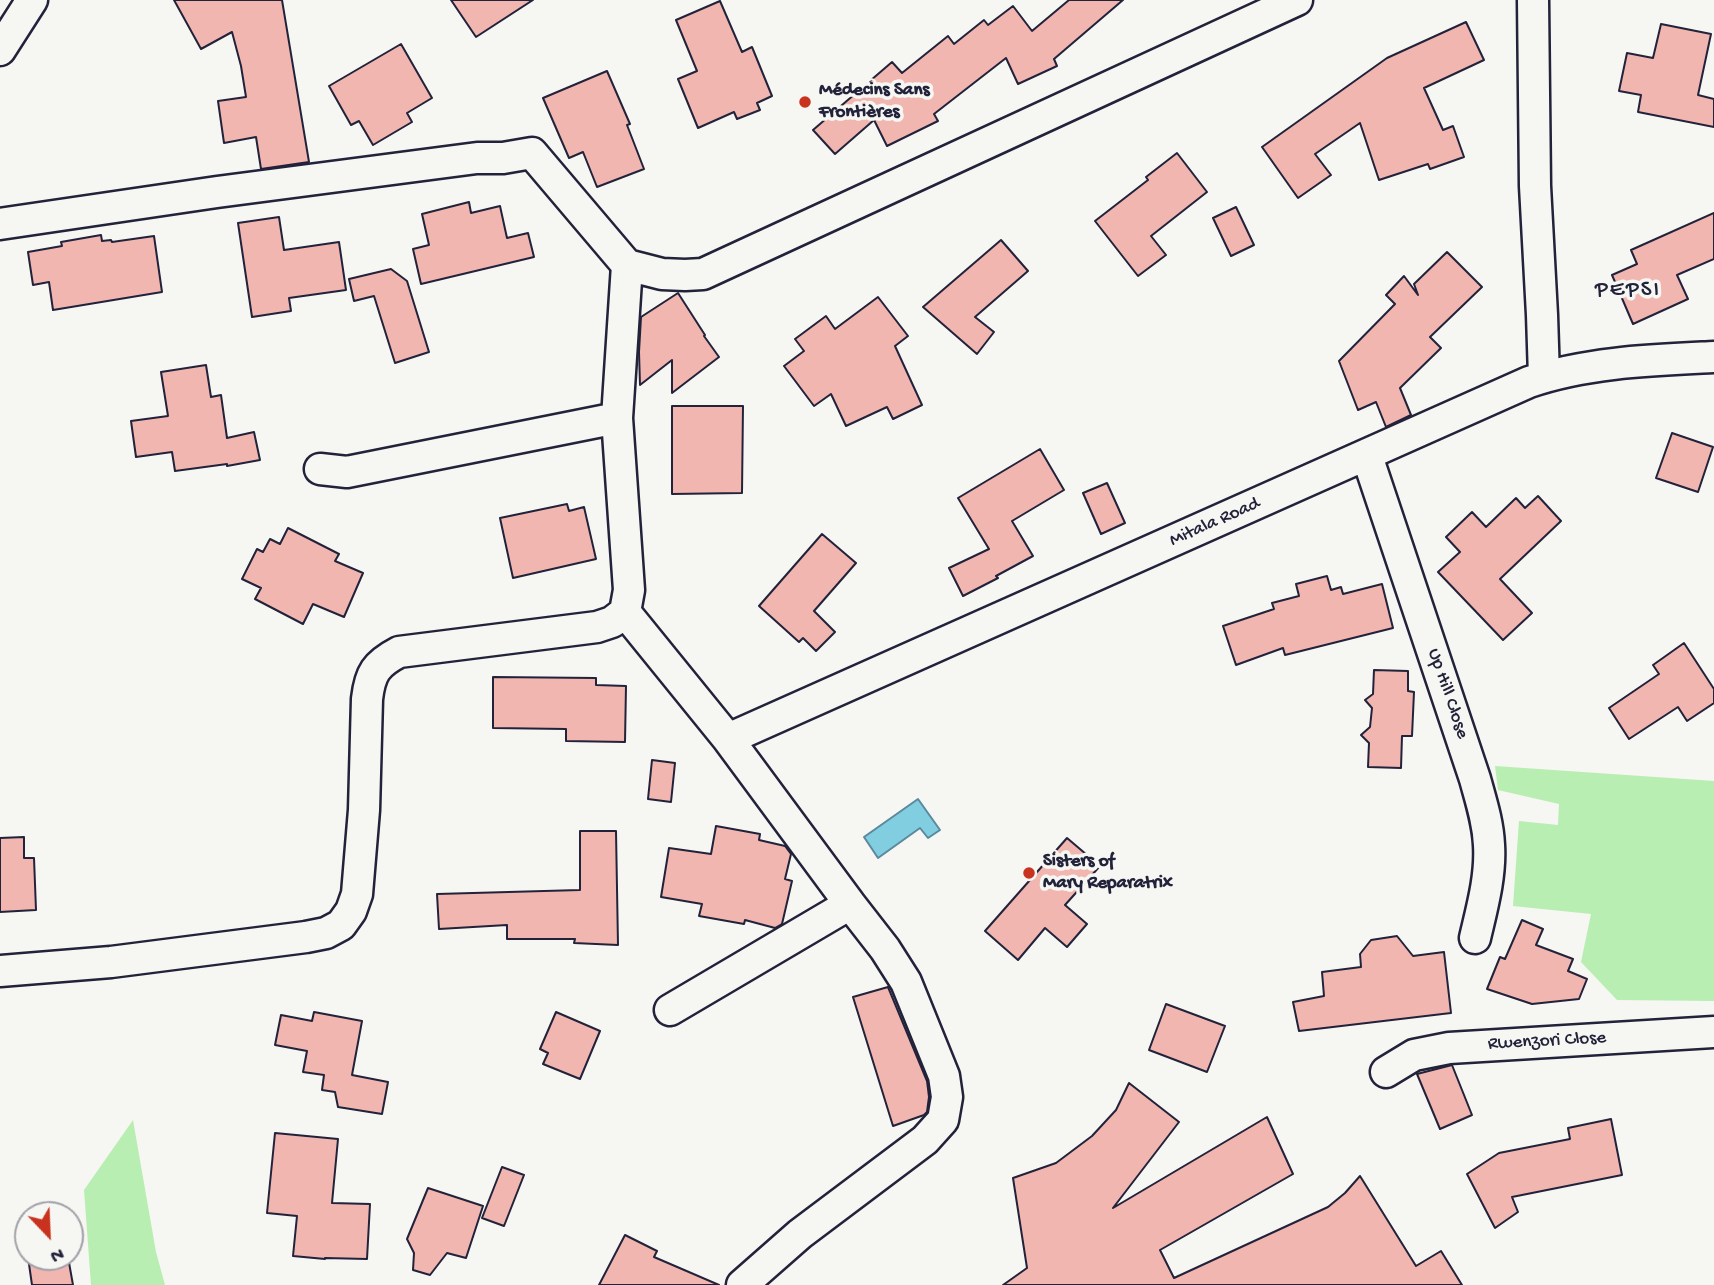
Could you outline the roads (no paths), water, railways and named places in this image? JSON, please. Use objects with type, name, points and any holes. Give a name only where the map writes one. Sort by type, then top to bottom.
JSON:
[{"type":"street","points":[[0,50],[32,0]]},
{"type":"street","points":[[0,224],[217,192],[477,158],[503,159],[531,153],[627,265],[662,274],[703,274],[1297,0]]},
{"type":"street","points":[[1533,0],[1535,186],[1544,377]]},
{"type":"street","points":[[0,971],[111,962],[293,939],[326,933],[341,925],[351,911],[357,894],[364,810],[367,699],[374,672],[383,660],[399,652],[597,627],[625,612],[629,590],[617,418],[627,265]]},
{"type":"street","name":"Mitala Road","points":[[729,739],[1544,377],[1643,361],[1714,357]]},
{"type":"street","points":[[320,469],[348,472],[617,418]]},
{"type":"street","name":"Up Hill Close","points":[[1367,456],[1485,814],[1489,846],[1488,883],[1475,938]]},
{"type":"street","points":[[625,612],[729,739],[885,948],[906,982],[944,1076],[947,1097],[943,1120],[925,1140],[800,1234],[742,1285]]},
{"type":"street","points":[[670,1010],[850,904]]},
{"type":"street","name":"Rwenzori Close","points":[[1386,1072],[1414,1055],[1449,1048],[1714,1032]]},
{"type":"water","points":[[918,799],[940,830],[928,838],[920,828],[878,858],[864,837]]},
{"type":"place","name":"Médecins Sans Frontières","points":[[805,102]]},
{"type":"place","name":"Sisters of Mary Reparatrix","points":[[1029,873]]},
{"type":"district","name":"PEPSI","points":[[1628,291]]}]
